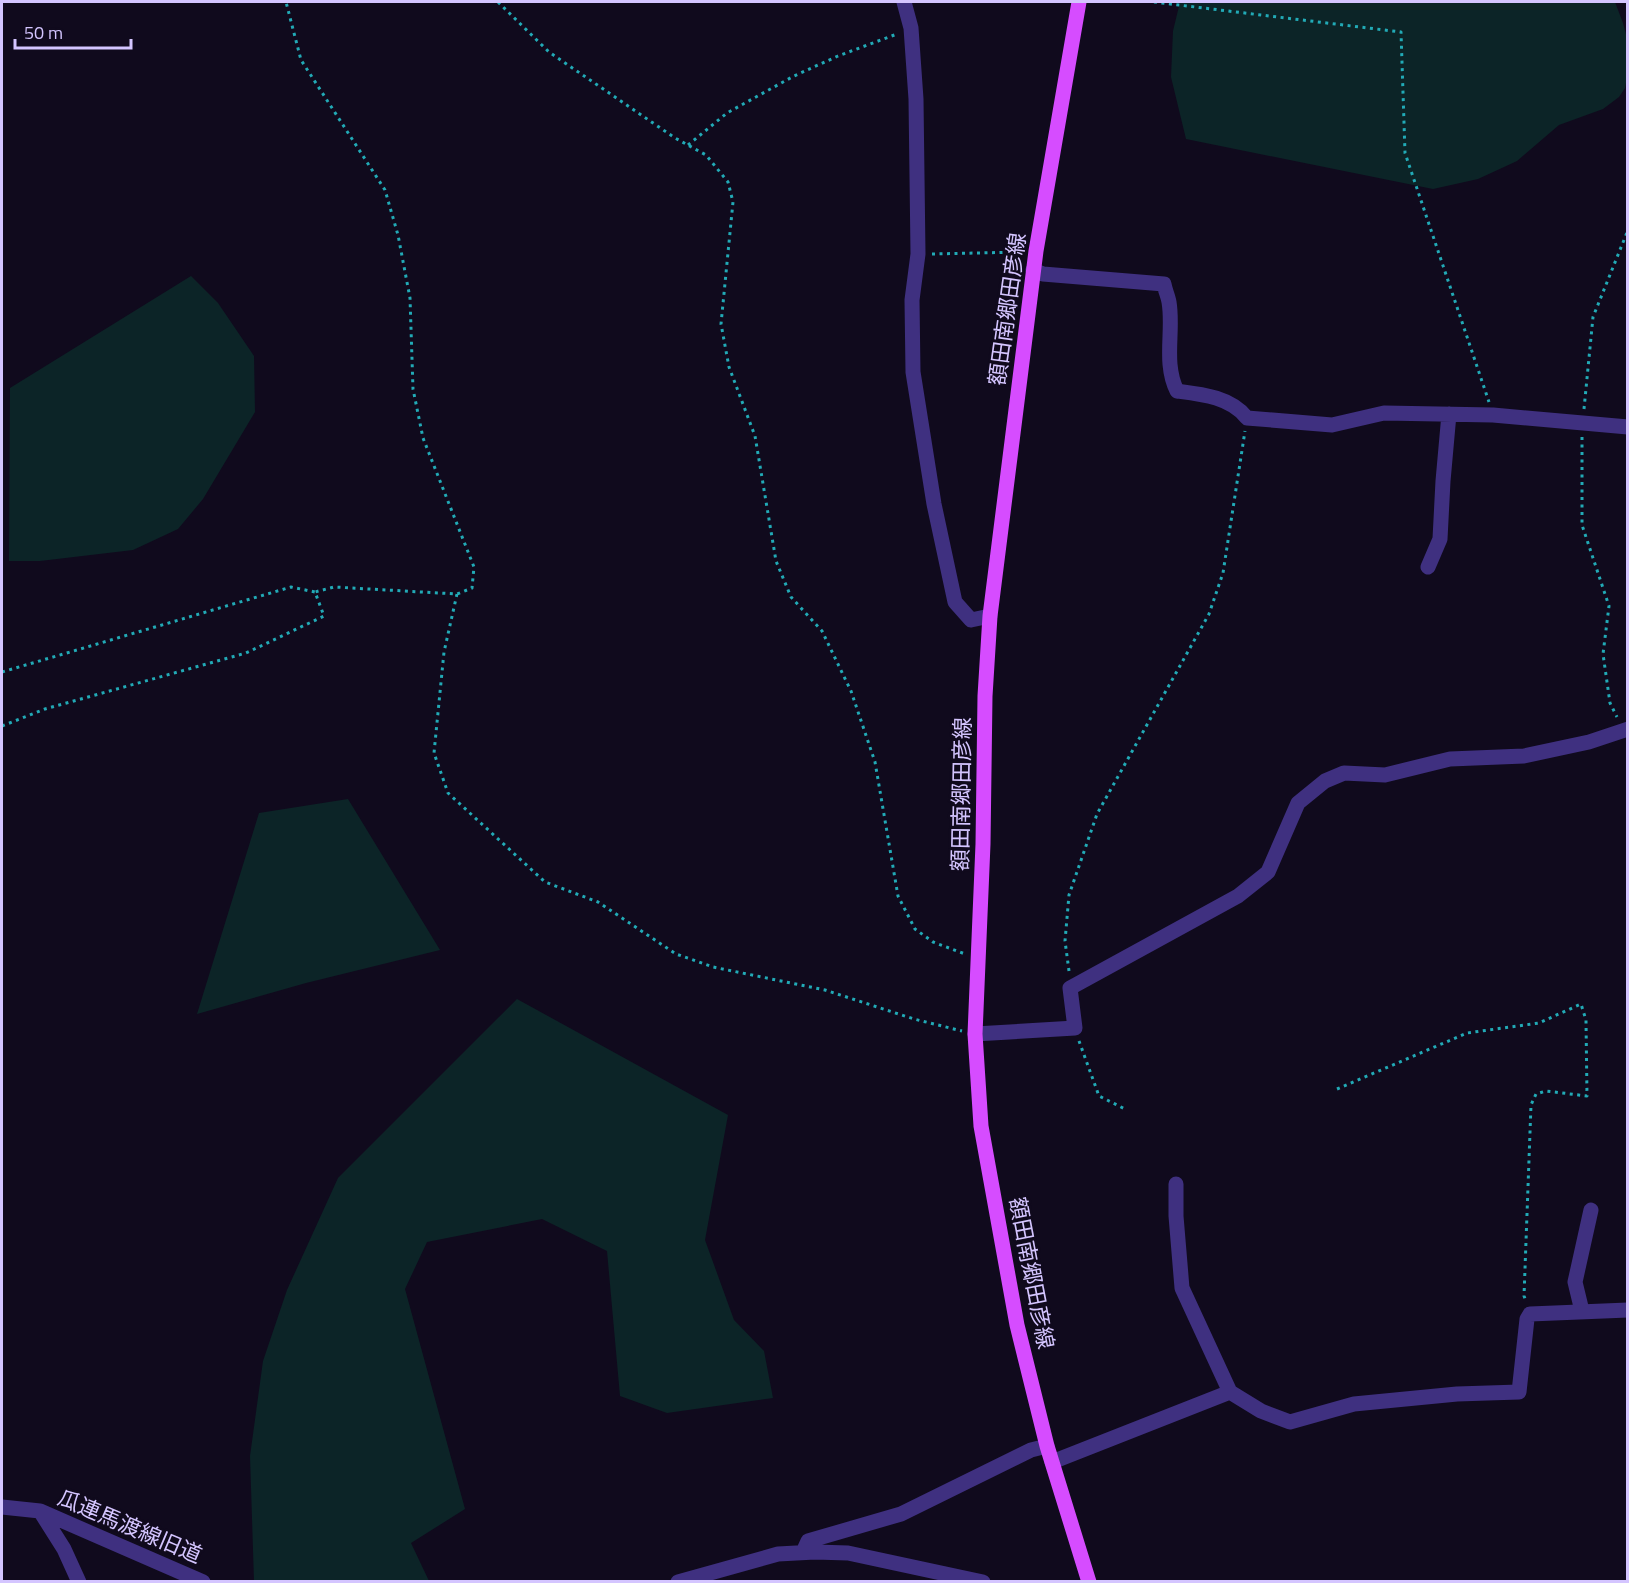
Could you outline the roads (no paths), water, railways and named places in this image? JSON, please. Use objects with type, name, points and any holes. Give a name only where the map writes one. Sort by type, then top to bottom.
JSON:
[{"type":"main road","name":"額田南郷田彦線","points":[[1079,2],[1033,270],[990,616],[975,1034],[981,1126],[1017,1325],[1047,1446],[1089,1581]]},
{"type":"street","points":[[904,2],[911,28],[916,99],[918,254],[912,300],[913,372],[934,504],[955,602],[971,620],[990,616]]},
{"type":"street","points":[[1033,270],[1043,274],[1164,284],[1169,302],[1169,354],[1172,381],[1177,391],[1206,394],[1240,408],[1247,418],[1332,425],[1384,413],[1493,415],[1628,427]]},
{"type":"street","points":[[1428,567],[1440,540],[1449,414]]},
{"type":"street","points":[[975,1034],[1075,1028],[1071,988],[1238,896],[1268,872],[1298,803],[1325,781],[1344,772],[1385,775],[1450,759],[1524,756],[1588,742],[1625,729]]},
{"type":"street","points":[[1176,1184],[1176,1216],[1182,1288],[1230,1392],[1261,1411],[1290,1422],[1354,1404],[1457,1394],[1519,1392],[1527,1319],[1530,1314],[1628,1310]]},
{"type":"street","points":[[1582,1311],[1575,1282],[1591,1210]]},
{"type":"street","points":[[1052,1462],[1230,1392]]},
{"type":"street","points":[[803,1552],[808,1541],[901,1514],[1031,1450],[1047,1446]]},
{"type":"street","name":"瓜連馬渡線旧道","points":[[2,1507],[40,1511],[203,1581]]},
{"type":"street","points":[[40,1511],[64,1549],[79,1581]]},
{"type":"street","points":[[678,1581],[778,1554],[803,1552],[848,1553],[983,1581]]}]
